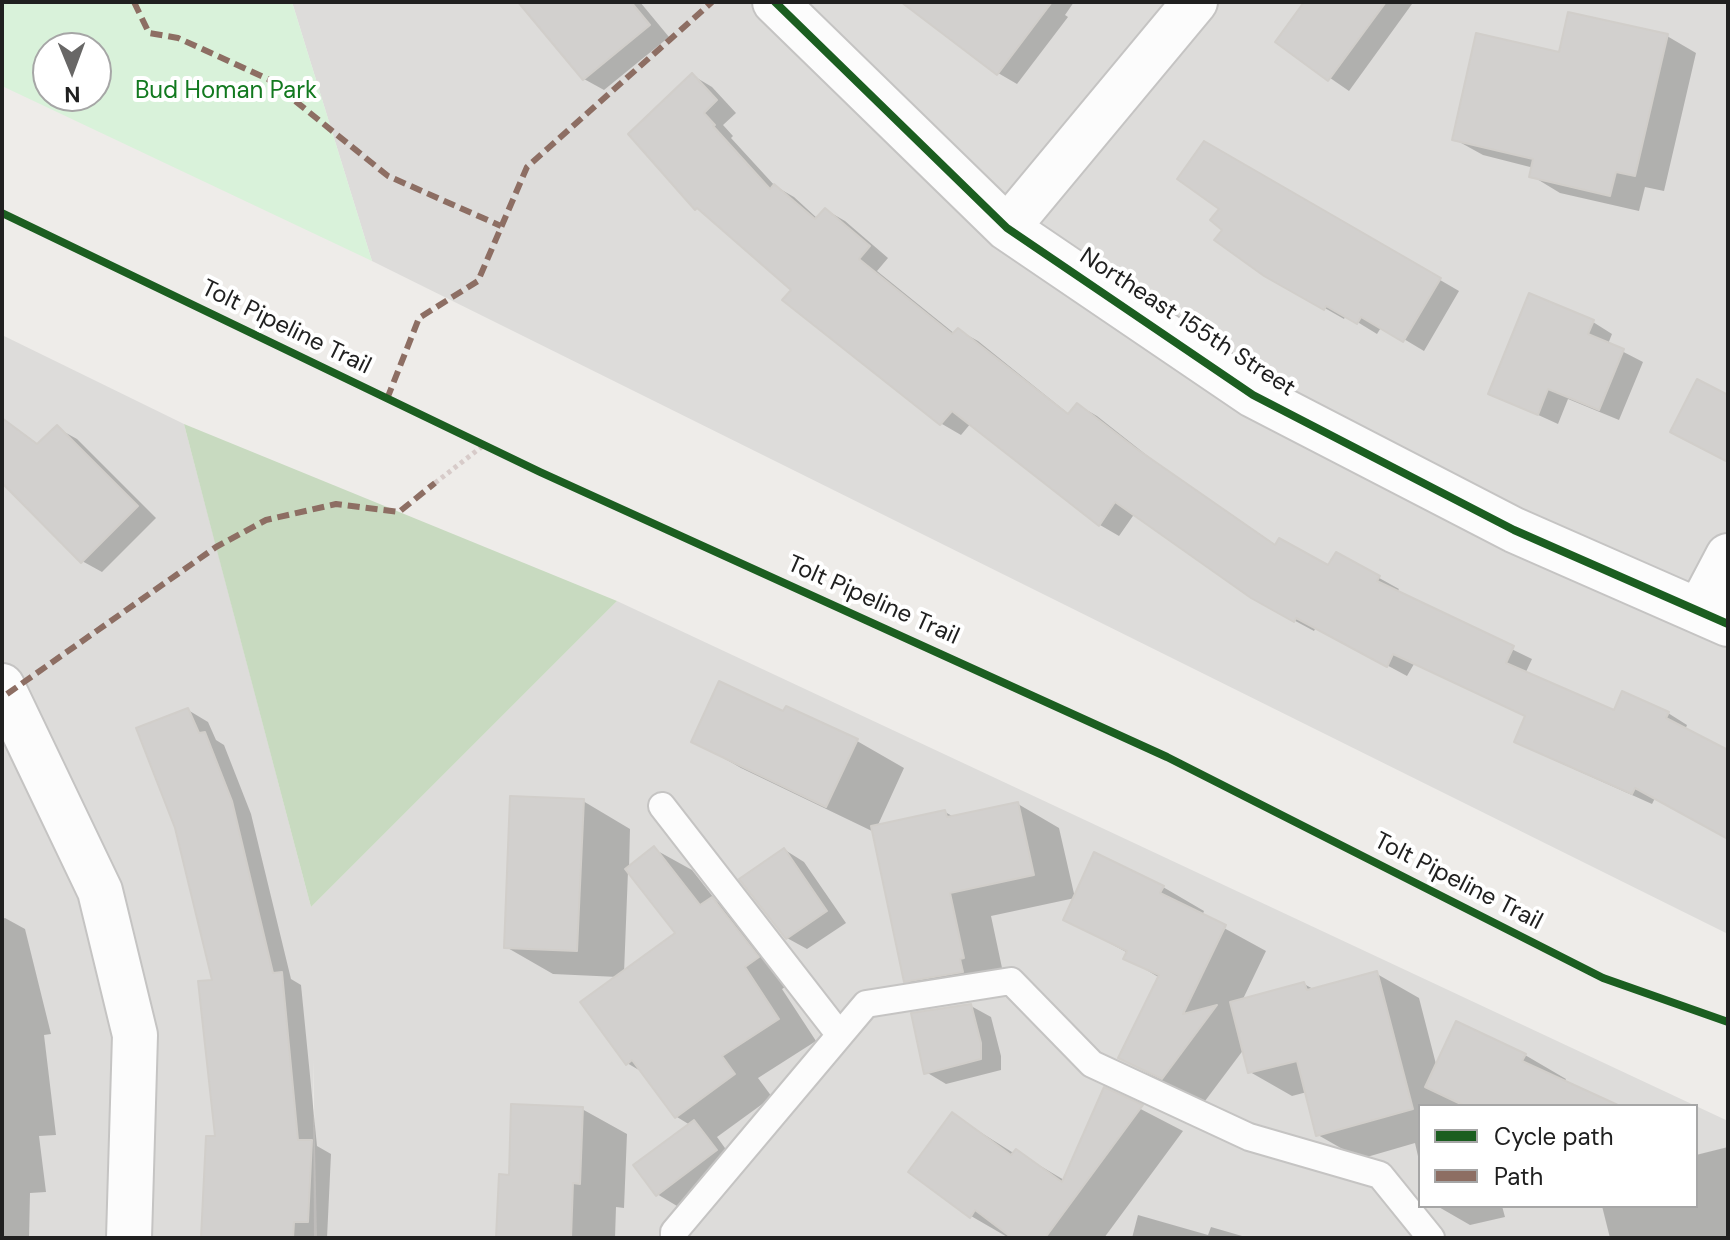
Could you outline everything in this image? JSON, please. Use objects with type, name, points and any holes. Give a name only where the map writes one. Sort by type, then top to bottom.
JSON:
[{"type":"street","name":"Northeast 155th Street","points":[[775,2],[1007,228],[1253,395],[1514,530],[1713,618]]},
{"type":"street","points":[[1007,228],[1195,2]]},
{"type":"street","points":[[1713,618],[1728,556]]},
{"type":"street","points":[[5,690],[100,891],[135,1035],[129,1238]]},
{"type":"lane","points":[[662,806],[839,1034]]},
{"type":"lane","points":[[674,1238],[674,1232],[866,1004],[1011,981],[1092,1064],[1249,1137],[1380,1175],[1431,1238]]},
{"type":"path","points":[[470,438],[498,452]]},
{"type":"path","points":[[435,483],[484,445]]},
{"type":"shaded area","points":[[292,2],[1728,2],[1728,934],[372,261]]},
{"type":"shaded area","points":[[2,335],[184,424],[311,907],[617,601],[1692,1104],[1418,1104],[1418,1208],[1698,1208],[1698,1107],[1728,1121],[1728,1238],[317,1238],[313,1060],[314,1238],[2,1238]]},
{"type":"green space","name":"Bud Homan Park","points":[[2,2],[292,2],[372,261],[57,112],[112,112],[112,32],[32,32],[32,100],[2,86]]},
{"type":"green space","points":[[184,424],[617,601],[311,907],[216,547]]},
{"type":"building","points":[[518,2],[631,2],[650,25],[583,80]]},
{"type":"building","points":[[901,2],[1052,2],[997,75]]},
{"type":"building","points":[[1304,2],[1386,2],[1328,81],[1275,42]]},
{"type":"building","points":[[1568,12],[1668,34],[1635,176],[1616,172],[1610,196],[1529,177],[1533,159],[1452,140],[1476,33],[1559,52]]},
{"type":"building","points":[[692,73],[717,100],[704,113],[770,189],[774,184],[815,219],[825,208],[870,246],[859,259],[952,334],[958,328],[1068,414],[1077,403],[1134,447],[1275,545],[1279,538],[1328,565],[1336,552],[1380,576],[1377,581],[1514,646],[1506,663],[1614,710],[1622,691],[1669,712],[1666,718],[1728,750],[1728,839],[1635,788],[1632,794],[1514,742],[1525,716],[1393,654],[1387,667],[1296,618],[1294,622],[1251,598],[1115,502],[1099,526],[952,411],[940,425],[782,300],[791,290],[697,208],[695,210],[628,134]]},
{"type":"building","points":[[1204,141],[1441,278],[1403,342],[1361,317],[1357,324],[1326,306],[1324,310],[1264,276],[1214,240],[1222,230],[1210,220],[1219,209],[1177,179]]},
{"type":"building","points":[[1529,293],[1594,320],[1588,334],[1624,349],[1599,410],[1548,389],[1538,415],[1488,394]]},
{"type":"building","points":[[1697,379],[1728,395],[1728,462],[1670,432]]},
{"type":"building","points":[[2,418],[37,444],[57,425],[138,506],[81,563],[2,483]]},
{"type":"building","points":[[719,681],[783,711],[786,706],[858,739],[826,807],[691,742]]},
{"type":"building","points":[[188,708],[199,733],[205,732],[232,801],[273,973],[282,972],[298,1140],[312,1140],[308,1222],[294,1222],[293,1238],[201,1238],[206,1136],[215,1136],[198,981],[212,980],[175,828],[136,728]]},
{"type":"building","points":[[510,796],[584,799],[577,951],[504,948]]},
{"type":"building","points":[[1018,802],[1034,875],[950,893],[964,958],[960,959],[963,972],[904,982],[871,826],[945,810],[947,817]]},
{"type":"building","points":[[654,846],[700,905],[712,897],[759,957],[745,967],[779,1019],[722,1056],[735,1074],[675,1118],[632,1060],[626,1065],[580,1002],[675,933],[625,869]]},
{"type":"building","points":[[784,848],[827,911],[786,939],[739,879]]},
{"type":"building","points":[[1094,852],[1164,886],[1160,893],[1226,925],[1183,1014],[1217,1005],[1162,1079],[1118,1058],[1159,975],[1123,959],[1127,951],[1063,920]]},
{"type":"building","points":[[1377,971],[1413,1109],[1316,1136],[1297,1061],[1248,1073],[1230,1002],[1304,982],[1307,990]]},
{"type":"building","points":[[971,1004],[981,1043],[981,1059],[924,1074],[911,1013]]},
{"type":"building","points":[[1456,1021],[1526,1054],[1522,1061],[1616,1104],[1461,1104],[1425,1087]]},
{"type":"building","points":[[1104,1087],[1143,1105],[1045,1238],[1012,1238],[975,1210],[970,1218],[908,1172],[952,1112],[1011,1155],[1016,1149],[1062,1182]]},
{"type":"building","points":[[511,1104],[583,1107],[580,1184],[573,1183],[571,1238],[496,1238],[499,1174],[509,1175]]},
{"type":"building","points":[[694,1120],[717,1150],[656,1196],[633,1165]]},
{"type":"marked path","points":[[134,2],[149,33],[178,38],[268,79],[388,176],[501,226]]},
{"type":"marked path","points":[[387,399],[419,318],[478,281],[527,167],[712,2]]},
{"type":"marked path","points":[[7,694],[216,547],[266,520],[336,504],[399,512],[435,483]]},
{"type":"cycle path","points":[[775,2],[1007,228],[1253,395],[1514,530],[1728,624]]},
{"type":"cycle path","name":"Tolt Pipeline Trail","points":[[2,213],[540,472],[1167,757],[1603,978],[1728,1022]]}]
